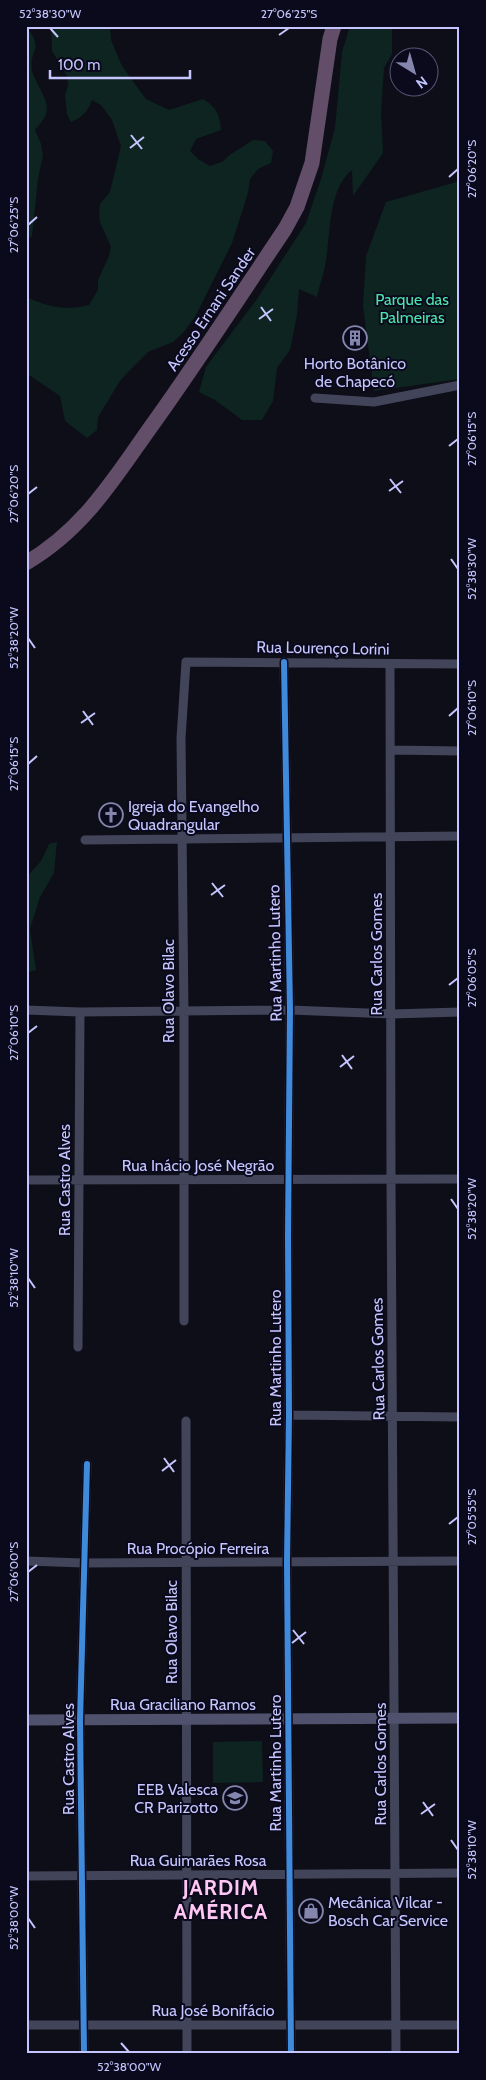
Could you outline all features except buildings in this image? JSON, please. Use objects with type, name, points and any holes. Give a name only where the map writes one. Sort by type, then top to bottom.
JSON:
[{"type":"highway","name":"Acesso Ernani Sander","points":[[26,563],[66,535],[97,502],[194,365],[285,229],[297,207],[312,163],[326,65],[334,26]]},
{"type":"street","points":[[315,398],[374,402],[460,385]]},
{"type":"street","name":"Rua Lourenço Lorini","points":[[186,662],[460,664]]},
{"type":"street","name":"Rua Olavo Bilac","points":[[184,1321],[184,1012],[181,738],[186,662]]},
{"type":"street","name":"Rua Martinho Lutero","points":[[284,662],[290,1010],[287,1562],[291,2054]]},
{"type":"street","name":"Rua Carlos Gomes","points":[[390,664],[396,2054]]},
{"type":"street","points":[[390,750],[460,751]]},
{"type":"street","points":[[86,840],[460,836]]},
{"type":"street","points":[[26,1010],[184,1012],[290,1010],[392,1014],[460,1012]]},
{"type":"street","name":"Rua Castro Alves","points":[[78,1347],[80,1012]]},
{"type":"street","name":"Rua Inácio José Negrão","points":[[26,1180],[460,1179]]},
{"type":"street","points":[[289,1415],[460,1417]]},
{"type":"street","name":"Rua Olavo Bilac","points":[[186,1421],[187,2054]]},
{"type":"street","name":"Rua Castro Alves","points":[[84,2054],[80,1721],[87,1464]]},
{"type":"street","name":"Rua Procópio Ferreira","points":[[26,1561],[186,1563],[460,1561]]},
{"type":"street","name":"Rua Graciliano Ramos","points":[[26,1720],[460,1718]]},
{"type":"street","name":"Rua Guimarães Rosa","points":[[26,1876],[460,1873]]},
{"type":"street","name":"Rua José Bonifácio","points":[[26,2025],[460,2025]]},
{"type":"green space","points":[[26,26],[35,40],[32,70],[44,97],[47,109],[44,118],[35,130],[43,155],[38,179],[32,236],[26,240]]},
{"type":"green space","points":[[51,26],[110,26],[111,40],[121,64],[146,99],[169,110],[203,99],[211,105],[217,111],[221,130],[196,139],[190,151],[198,159],[210,166],[222,162],[253,140],[265,141],[273,151],[271,163],[258,169],[250,179],[248,193],[232,243],[195,317],[183,333],[173,342],[148,352],[120,381],[98,417],[97,430],[87,438],[65,421],[60,396],[26,373],[26,297],[57,307],[72,308],[89,305],[98,290],[98,280],[111,247],[100,222],[99,213],[100,204],[110,192],[121,146],[112,120],[101,105],[92,100],[84,113],[71,122],[67,114],[65,95],[68,85],[67,76],[52,51]]},
{"type":"green space","points":[[350,26],[392,26],[392,48],[388,48],[388,61],[384,68],[381,112],[383,153],[353,196],[352,170],[338,189],[331,215],[325,266],[317,297],[299,289],[297,315],[290,350],[277,368],[273,401],[262,420],[242,420],[215,400],[199,392],[206,367],[257,299],[306,223],[321,179],[335,128],[342,52]]},
{"type":"green space","name":"Parque das Palmeiras","points":[[460,181],[460,379],[374,391],[363,306],[366,256],[386,202]]},
{"type":"green space","points":[[57,842],[54,873],[40,897],[30,929],[36,970],[26,973],[26,878],[41,861],[49,844]]},
{"type":"green space","points":[[262,1741],[263,1782],[213,1783],[213,1742]]},
{"type":"cycle path","points":[[284,662],[290,1010],[287,1562],[291,2054]]},
{"type":"cycle path","points":[[84,2054],[80,1721],[87,1464]]},
{"type":"place","name":"Horto Botânico de Chapecó","points":[[355,338]]},
{"type":"place","name":"Igreja do Evangelho Quadrangular","points":[[111,815]]},
{"type":"place","name":"EEB Valesca CR Parizotto","points":[[235,1798]]},
{"type":"place","name":"Mecânica Vilcar - Bosch Car Service","points":[[311,1911]]},
{"type":"district","name":"JARDIM AMÉRICA","points":[[221,1899]]}]
